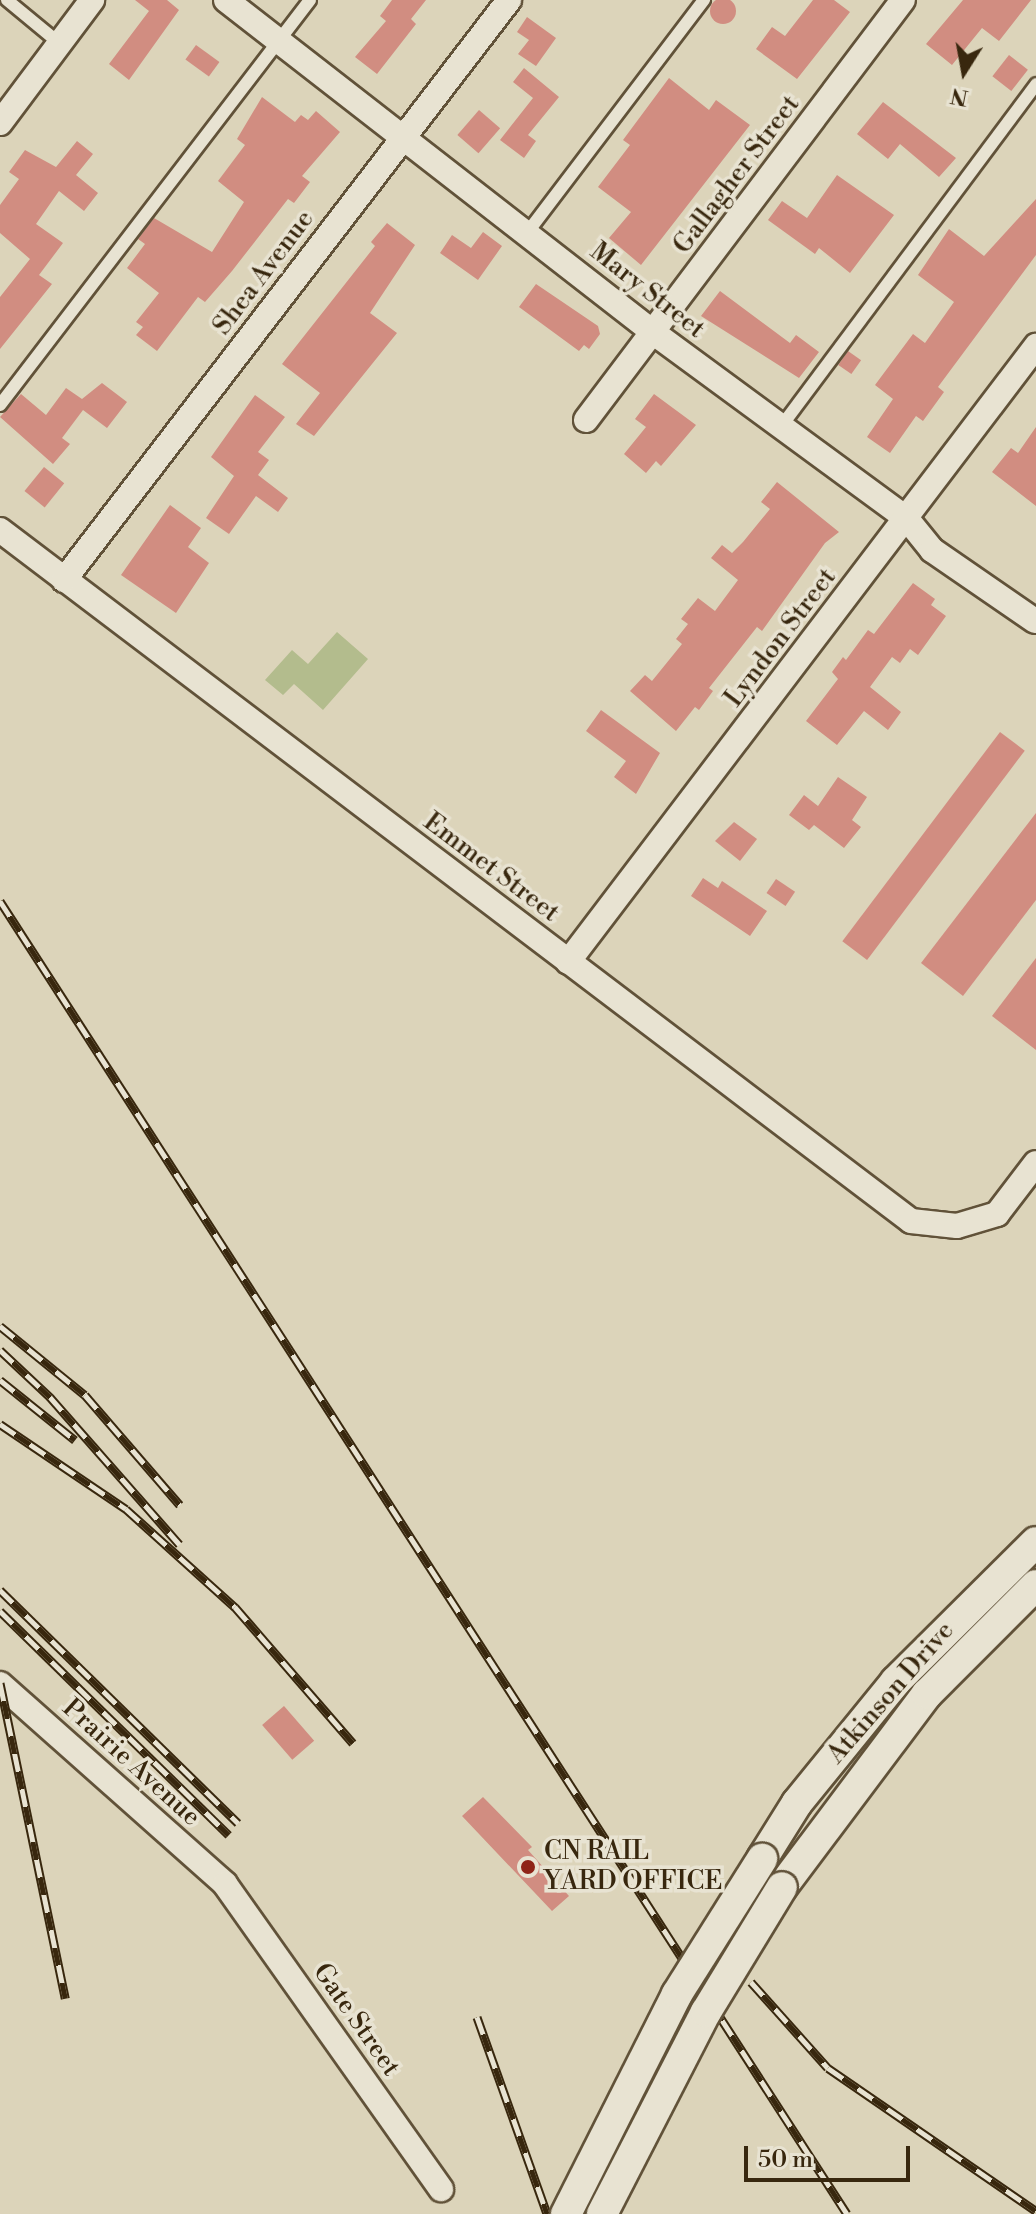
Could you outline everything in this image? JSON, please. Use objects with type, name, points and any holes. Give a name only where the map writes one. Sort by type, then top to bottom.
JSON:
[{"type":"street","points":[[0,123],[92,0]]},
{"type":"street","name":"Mary Street","points":[[226,0],[654,333],[907,519],[932,550],[1036,621]]},
{"type":"street","name":"Shea Avenue","points":[[64,580],[509,0]]},
{"type":"street","name":"Gallagher Street","points":[[586,420],[903,0]]},
{"type":"street","name":"Lyndon Street","points":[[568,962],[1036,346]]},
{"type":"street","name":"Emmet Street","points":[[0,530],[911,1221],[957,1226],[997,1214],[1036,1163]]},
{"type":"street","name":"Atkinson Drive","points":[[566,2214],[677,1994],[797,1803],[896,1681],[1036,1542]]},
{"type":"street","name":"Atkinson Drive","points":[[602,2214],[706,2012],[782,1887],[927,1694],[1036,1585]]},
{"type":"street","name":"Prairie Avenue","points":[[0,1684],[225,1884]]},
{"type":"street","name":"Gate Street","points":[[225,1884],[441,2189]]},
{"type":"lane","points":[[7,0],[59,43]]},
{"type":"lane","points":[[0,405],[310,0]]},
{"type":"lane","points":[[527,233],[704,0]]},
{"type":"lane","points":[[780,428],[1036,84]]},
{"type":"green space","points":[[337,632],[368,659],[323,710],[294,684],[283,695],[265,680],[292,650],[308,664]]},
{"type":"building","points":[[723,-2],[732,2],[736,11],[732,20],[723,24],[714,20],[710,11],[714,2]]},
{"type":"building","points":[[135,0],[167,0],[179,10],[129,80],[109,64],[149,11]]},
{"type":"building","points":[[392,0],[426,0],[411,19],[416,24],[377,74],[355,57],[386,21],[380,16]]},
{"type":"building","points":[[813,0],[834,0],[850,12],[797,79],[756,49],[772,27],[785,36]]},
{"type":"building","points":[[963,0],[1031,0],[999,41],[982,28],[952,65],[926,44]]},
{"type":"building","points":[[527,17],[556,38],[536,66],[518,54],[529,40],[517,32]]},
{"type":"building","points":[[196,45],[219,62],[209,77],[185,60]]},
{"type":"building","points":[[1009,55],[1028,70],[1011,91],[992,76]]},
{"type":"building","points":[[524,68],[559,97],[528,135],[536,141],[524,158],[500,140],[533,98],[513,82]]},
{"type":"building","points":[[669,78],[709,110],[716,100],[750,125],[641,265],[609,238],[631,212],[598,187],[630,145],[623,140]]},
{"type":"building","points":[[262,97],[295,122],[301,115],[308,120],[316,111],[340,132],[302,176],[310,182],[294,203],[288,199],[232,271],[205,302],[198,297],[157,351],[136,335],[143,327],[136,322],[159,293],[127,268],[145,244],[138,239],[154,218],[212,252],[244,202],[218,181],[245,145],[237,139]]},
{"type":"building","points":[[883,102],[956,158],[939,177],[900,144],[888,159],[857,134]]},
{"type":"building","points":[[479,110],[500,128],[478,153],[457,135]]},
{"type":"building","points":[[77,141],[93,154],[76,175],[98,193],[84,211],[59,191],[36,224],[63,243],[39,275],[52,284],[0,349],[0,297],[30,259],[0,233],[0,205],[19,179],[9,172],[25,150],[56,167]]},
{"type":"building","points":[[837,175],[894,215],[850,273],[819,248],[815,254],[768,220],[782,201],[807,218]]},
{"type":"building","points":[[1036,199],[1036,255],[938,387],[944,392],[923,421],[916,416],[890,453],[867,437],[893,399],[875,385],[913,334],[925,343],[954,302],[918,275],[949,229],[984,256]]},
{"type":"building","points":[[387,223],[415,245],[370,313],[397,333],[314,436],[296,424],[320,393],[282,364],[375,246],[371,242]]},
{"type":"building","points":[[483,232],[502,246],[478,280],[440,253],[452,235],[471,248]]},
{"type":"building","points":[[536,284],[598,326],[600,334],[589,349],[584,345],[579,351],[519,307]]},
{"type":"building","points":[[720,291],[790,343],[796,335],[819,352],[799,378],[701,316]]},
{"type":"building","points":[[848,351],[861,360],[851,374],[838,365]]},
{"type":"building","points":[[102,383],[127,402],[107,428],[83,410],[62,438],[70,444],[53,464],[0,417],[21,394],[46,415],[66,388],[82,399]]},
{"type":"building","points":[[654,394],[696,425],[661,466],[656,461],[646,473],[624,454],[646,427],[635,419]]},
{"type":"building","points":[[255,395],[285,417],[258,452],[269,460],[258,475],[288,498],[278,512],[256,496],[229,534],[206,518],[234,476],[211,457]]},
{"type":"building","points":[[1036,427],[1036,506],[992,472],[1011,448],[1018,453]]},
{"type":"building","points":[[44,467],[64,483],[45,507],[24,491]]},
{"type":"building","points":[[777,482],[839,532],[825,543],[762,631],[757,627],[709,688],[713,691],[699,710],[695,707],[676,731],[630,691],[645,675],[652,681],[682,644],[676,639],[688,624],[681,619],[698,598],[715,611],[738,580],[711,558],[722,545],[732,553],[743,542],[770,509],[761,502]]},
{"type":"building","points":[[170,505],[201,528],[188,547],[209,563],[176,613],[121,575]]},
{"type":"building","points":[[913,583],[935,599],[931,605],[946,616],[918,655],[910,649],[900,663],[892,657],[870,687],[901,712],[888,730],[864,711],[837,745],[806,721],[838,679],[832,672],[843,657],[846,660],[868,630],[874,634]]},
{"type":"building","points":[[601,710],[660,753],[636,794],[614,777],[626,761],[586,731]]},
{"type":"building","points":[[1000,732],[1025,751],[867,960],[842,941]]},
{"type":"building","points":[[838,777],[867,797],[852,820],[861,827],[844,848],[814,825],[809,830],[789,815],[804,795],[818,806]]},
{"type":"building","points":[[1036,813],[1036,900],[963,996],[921,963]]},
{"type":"building","points":[[734,822],[757,839],[740,861],[715,841]]},
{"type":"building","points":[[703,878],[718,888],[722,881],[767,911],[750,936],[691,896]]},
{"type":"building","points":[[776,879],[795,892],[786,906],[766,893]]},
{"type":"building","points":[[1036,958],[1036,1050],[992,1016]]},
{"type":"building","points":[[284,1706],[314,1741],[292,1760],[262,1725]]},
{"type":"building","name":"CN RAIL YARD OFFICE","points":[[483,1797],[532,1847],[528,1850],[569,1896],[552,1911],[462,1816]]},
{"type":"railway","points":[[0,901],[847,2214]]},
{"type":"railway","points":[[0,1326],[85,1395],[180,1505]]},
{"type":"railway","points":[[0,1350],[50,1397],[179,1544]]},
{"type":"railway","points":[[0,1380],[75,1440]]},
{"type":"railway","points":[[0,1424],[126,1509],[235,1607],[353,1743]]},
{"type":"railway","points":[[0,1590],[238,1823]]},
{"type":"railway","points":[[0,1611],[229,1835]]},
{"type":"railway","points":[[0,1683],[65,1998]]},
{"type":"railway","points":[[751,1982],[828,2068],[1036,2211]]},
{"type":"railway","points":[[477,2017],[547,2214]]},
{"type":"place","name":"CN RAIL YARD OFFICE","points":[[528,1867]]}]
